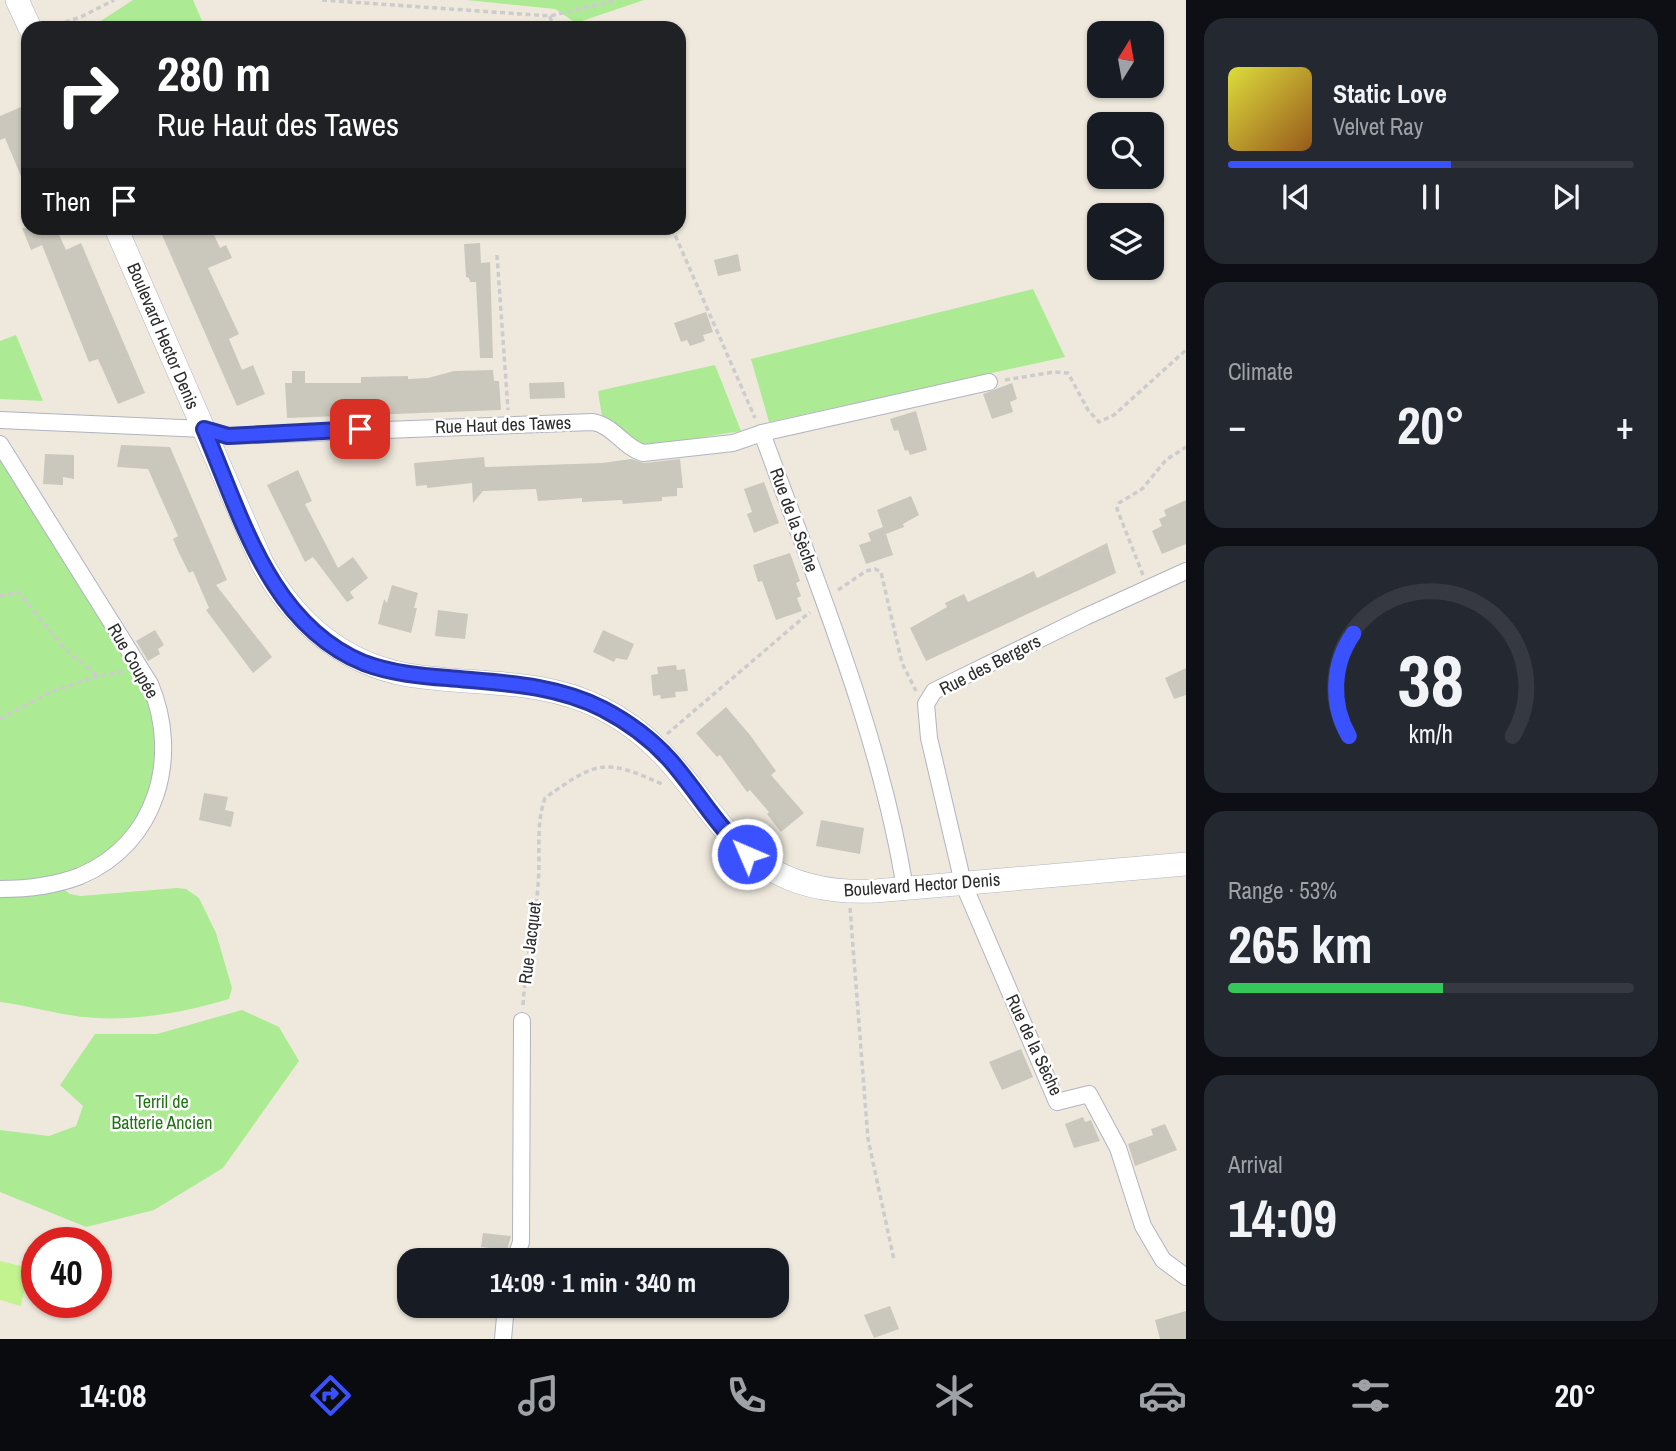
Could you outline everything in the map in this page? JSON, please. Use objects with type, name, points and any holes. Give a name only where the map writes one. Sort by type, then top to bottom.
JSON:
[{"type":"street","points":[[18,0],[27,21]]},
{"type":"street","name":"Boulevard Hector Denis","points":[[119,235],[270,578],[303,621],[332,645],[363,662],[411,675],[519,684],[561,693],[612,714],[655,744],[717,824],[747,854],[783,877],[808,886],[849,893],[1186,864]]},
{"type":"street","name":"Rue Haut des Tawes","points":[[0,420],[204,429],[228,436],[508,424],[603,424],[633,450],[643,453],[733,443],[762,433],[989,382]]},
{"type":"street","name":"Rue de la Sèche","points":[[762,433],[823,600],[889,803],[905,888]]},
{"type":"street","name":"Rue Coupée","points":[[0,444],[139,664],[157,699],[164,741],[162,777],[148,813],[122,846],[83,875],[35,887],[0,889]]},
{"type":"street","name":"Rue des Bergers","points":[[963,883],[929,737],[926,704],[934,691],[1186,571]]},
{"type":"street","name":"Rue de la Sèche","points":[[963,883],[1057,1102],[1089,1094],[1118,1148],[1143,1226],[1163,1260],[1186,1277]]},
{"type":"street","points":[[519,1248],[523,1021]]},
{"type":"street","points":[[503,1339],[505,1318]]},
{"type":"path","points":[[68,21],[114,0]]},
{"type":"path","points":[[322,0],[550,16],[616,0]]},
{"type":"path","points":[[550,16],[551,21]]},
{"type":"path","points":[[675,235],[762,433]]},
{"type":"path","points":[[497,255],[508,424]]},
{"type":"path","points":[[989,382],[1054,372],[1068,373],[1088,410],[1099,422],[1114,415],[1186,350]]},
{"type":"path","points":[[1147,588],[1118,509],[1119,503],[1142,489],[1166,460],[1186,447]]},
{"type":"path","points":[[655,744],[823,600],[866,571],[876,569],[881,572],[902,663],[916,692],[926,704]]},
{"type":"path","points":[[0,596],[18,592],[64,648],[98,676]]},
{"type":"path","points":[[0,719],[50,692],[98,676],[120,673],[139,664]]},
{"type":"path","name":"Rue Jacquet","points":[[523,1021],[525,970],[538,886],[539,827],[545,798],[571,780],[608,765],[627,768],[664,785]]},
{"type":"path","points":[[849,893],[869,1139],[894,1260]]},
{"type":"green space","points":[[133,0],[193,0],[202,21],[101,21]]},
{"type":"green space","points":[[467,0],[644,0],[582,21],[573,21],[555,9]]},
{"type":"green space","points":[[1033,289],[1065,357],[769,422],[751,359]]},
{"type":"green space","points":[[16,335],[43,401],[0,399],[0,341]]},
{"type":"green space","points":[[715,365],[741,431],[643,447],[602,417],[598,391]]},
{"type":"green space","points":[[0,453],[136,669],[158,725],[151,795],[129,831],[111,850],[75,873],[28,881],[0,880]]},
{"type":"green space","points":[[61,887],[70,894],[80,896],[186,889],[199,898],[216,933],[232,988],[229,999],[170,1013],[130,1018],[89,1018],[0,1002],[0,893]]},
{"type":"green space","name":"Terril de Batterie Ancien","points":[[242,1010],[279,1027],[299,1061],[223,1168],[154,1210],[86,1227],[0,1192],[0,1130],[49,1136],[76,1126],[83,1106],[60,1085],[95,1034],[157,1034]]},
{"type":"green space","points":[[0,1261],[21,1266],[21,1306],[0,1300]]},
{"type":"building","points":[[21,107],[21,176],[5,138],[0,140],[0,116]]},
{"type":"building","points":[[25,235],[59,235],[66,250],[81,243],[145,393],[118,404],[98,359],[89,362],[42,245],[31,250]]},
{"type":"building","points":[[162,235],[214,235],[220,248],[226,245],[232,258],[208,268],[239,334],[229,339],[242,370],[253,365],[265,394],[237,406]]},
{"type":"building","points":[[480,243],[481,263],[490,262],[493,358],[480,358],[476,282],[470,282],[466,277],[464,244]]},
{"type":"building","points":[[738,254],[741,271],[718,276],[714,260]]},
{"type":"building","points":[[706,312],[713,332],[703,335],[705,341],[690,346],[687,340],[681,342],[674,323]]},
{"type":"building","points":[[493,370],[494,381],[499,381],[501,410],[287,418],[285,383],[292,383],[292,371],[305,371],[305,383],[361,383],[361,377],[428,378],[454,371]]},
{"type":"building","points":[[564,382],[565,398],[530,399],[529,383]]},
{"type":"building","points":[[1012,383],[1017,399],[1010,402],[1013,412],[992,419],[983,394]]},
{"type":"building","points":[[916,411],[927,450],[910,455],[908,450],[905,451],[898,430],[894,431],[890,419]]},
{"type":"building","points":[[121,445],[170,447],[227,580],[216,585],[272,657],[253,673],[206,610],[209,608],[193,571],[189,573],[179,553],[173,539],[178,536],[148,469],[117,467]]},
{"type":"building","points":[[45,454],[74,455],[74,479],[63,477],[63,485],[43,484]]},
{"type":"building","points":[[484,457],[485,467],[602,463],[631,459],[644,463],[680,459],[683,488],[677,488],[677,496],[662,497],[662,501],[623,504],[622,500],[582,502],[582,498],[538,501],[536,489],[483,491],[473,503],[472,483],[427,488],[427,485],[416,486],[414,463]]},
{"type":"building","points":[[298,470],[312,501],[305,504],[338,568],[353,557],[368,578],[350,592],[354,598],[347,602],[313,557],[305,562],[267,485]]},
{"type":"building","points":[[764,482],[779,523],[754,533],[747,514],[752,512],[744,489]]},
{"type":"building","points":[[911,496],[919,515],[903,524],[904,527],[886,534],[893,555],[866,564],[859,545],[871,541],[868,533],[883,527],[877,510]]},
{"type":"building","points":[[1186,500],[1186,544],[1162,554],[1152,531],[1162,526],[1159,519],[1166,516],[1164,510]]},
{"type":"building","points":[[1107,543],[1116,573],[926,661],[910,628],[947,607],[945,603],[964,594],[968,602],[1034,571],[1037,578]]},
{"type":"building","points":[[790,553],[800,581],[796,583],[801,596],[797,598],[802,611],[776,620],[762,581],[758,582],[753,565]]},
{"type":"building","points":[[392,585],[418,593],[411,633],[378,624],[384,599],[387,603]]},
{"type":"building","points":[[438,610],[468,614],[465,639],[435,636]]},
{"type":"building","points":[[155,630],[164,645],[158,649],[160,654],[148,661],[136,641]]},
{"type":"building","points":[[603,630],[634,644],[627,660],[616,658],[614,662],[593,652]]},
{"type":"building","points":[[676,665],[677,670],[685,669],[688,691],[675,692],[676,697],[661,699],[660,695],[653,696],[651,675],[658,674],[657,667]]},
{"type":"building","points":[[1186,668],[1186,695],[1174,699],[1165,678]]},
{"type":"building","points":[[726,707],[776,771],[771,775],[804,813],[781,832],[767,814],[769,812],[750,790],[747,792],[720,755],[717,757],[696,733]]},
{"type":"building","points":[[204,793],[228,797],[225,810],[234,812],[231,827],[199,820]]},
{"type":"building","points":[[821,820],[864,828],[860,854],[816,846]]},
{"type":"building","points":[[1021,1049],[1033,1077],[1002,1090],[989,1062]]},
{"type":"building","points":[[1083,1117],[1085,1122],[1091,1120],[1100,1141],[1074,1148],[1065,1124]]},
{"type":"building","points":[[1165,1124],[1177,1150],[1135,1166],[1128,1144],[1153,1135],[1151,1129]]},
{"type":"building","points":[[483,1233],[511,1236],[508,1248],[481,1247]]},
{"type":"building","points":[[890,1306],[899,1329],[874,1338],[864,1315]]},
{"type":"building","points":[[1186,1311],[1186,1339],[1160,1339],[1155,1320]]},
{"type":"route","points":[[360,429],[228,436],[204,429],[262,563],[289,607],[317,634],[363,662],[411,675],[539,687],[580,699],[624,720],[655,744],[717,824],[747,854]]}]
